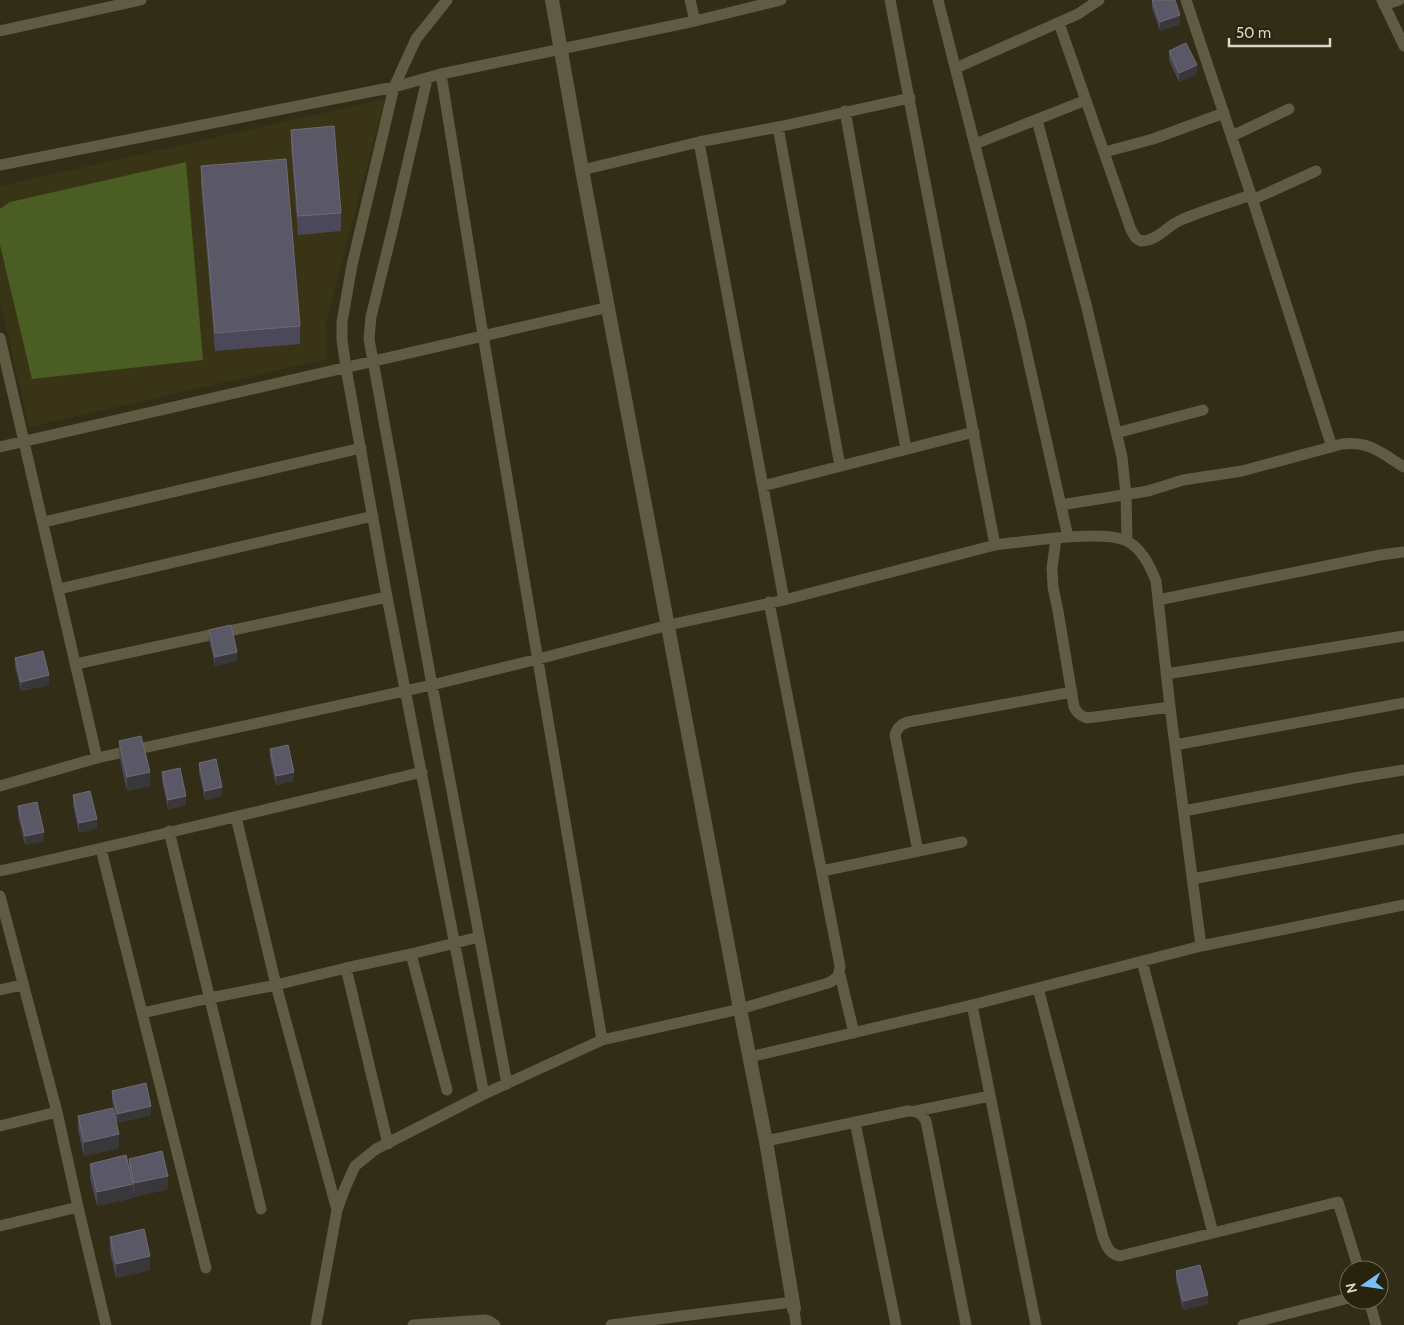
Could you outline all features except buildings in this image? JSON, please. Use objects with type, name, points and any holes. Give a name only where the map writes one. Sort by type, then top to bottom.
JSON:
[{"type":"street","points":[[0,31],[141,0]]},
{"type":"street","points":[[447,0],[416,39],[394,87],[352,265],[342,322],[342,340],[387,596],[484,1094]]},
{"type":"street","points":[[552,0],[582,170],[766,1141],[796,1325]]},
{"type":"street","points":[[690,0],[694,21]]},
{"type":"street","points":[[0,165],[394,87],[441,74],[694,21],[781,0]]},
{"type":"street","points":[[890,0],[995,545]]},
{"type":"street","points":[[938,0],[1020,323],[1068,537]]},
{"type":"street","points":[[956,68],[1078,14],[1099,0]]},
{"type":"street","points":[[1186,0],[1232,136],[1332,447]]},
{"type":"street","points":[[1399,0],[1383,2],[1404,46]]},
{"type":"street","points":[[1059,23],[1131,230],[1136,238],[1141,241],[1161,235],[1180,220],[1252,198],[1316,171]]},
{"type":"street","points":[[441,74],[602,1040]]},
{"type":"street","points":[[427,79],[371,317],[369,339],[507,1084]]},
{"type":"street","points":[[582,170],[699,142],[910,98]]},
{"type":"street","points":[[975,144],[1086,100]]},
{"type":"street","points":[[1232,136],[1289,110]]},
{"type":"street","points":[[845,112],[906,449]]},
{"type":"street","points":[[1105,152],[1154,139],[1224,113]]},
{"type":"street","points":[[1036,120],[1087,308],[1122,457],[1126,494],[1127,541]]},
{"type":"street","points":[[778,127],[840,466]]},
{"type":"street","points":[[699,142],[784,600]]},
{"type":"street","points":[[0,447],[609,307]]},
{"type":"street","points":[[0,338],[97,758]]},
{"type":"street","points":[[1116,434],[1203,410]]},
{"type":"street","points":[[763,486],[974,432]]},
{"type":"street","points":[[1061,505],[1148,491],[1183,480],[1242,471],[1355,442],[1368,445],[1404,467]]},
{"type":"street","points":[[44,522],[361,448]]},
{"type":"street","points":[[59,589],[373,516]]},
{"type":"street","points":[[0,786],[97,758],[432,685],[669,625],[784,600],[995,545],[1080,536],[1112,537],[1127,541],[1142,553],[1156,581],[1170,707],[1201,946]]},
{"type":"street","points":[[1056,539],[1052,568],[1053,587],[1076,712],[1086,718],[1170,707]]},
{"type":"street","points":[[1158,600],[1380,555],[1404,552]]},
{"type":"street","points":[[76,664],[387,596]]},
{"type":"street","points":[[769,602],[840,966],[840,975],[854,1033]]},
{"type":"street","points":[[1166,674],[1404,636]]},
{"type":"street","points":[[918,851],[896,735],[901,724],[1072,692]]},
{"type":"street","points":[[1175,745],[1404,703]]},
{"type":"street","points":[[1184,811],[1404,770]]},
{"type":"street","points":[[0,871],[422,772]]},
{"type":"street","points":[[236,816],[276,985],[337,1210]]},
{"type":"street","points":[[169,831],[261,1209]]},
{"type":"street","points":[[1192,879],[1404,839]]},
{"type":"street","points":[[822,872],[962,842]]},
{"type":"street","points":[[101,848],[206,1268]]},
{"type":"street","points":[[0,896],[57,1112],[106,1325]]},
{"type":"street","points":[[750,1057],[972,1005],[1201,946],[1404,905]]},
{"type":"street","points":[[142,1013],[276,985],[479,937]]},
{"type":"street","points":[[411,954],[447,1090]]},
{"type":"street","points":[[1142,961],[1213,1232]]},
{"type":"street","points":[[346,968],[388,1144]]},
{"type":"street","points":[[316,1325],[337,1210],[344,1188],[355,1166],[376,1149],[484,1094],[602,1040],[740,1009],[828,983],[840,975]]},
{"type":"street","points":[[0,990],[22,985]]},
{"type":"street","points":[[1038,988],[1103,1238],[1114,1255],[1120,1256],[1338,1202],[1356,1260]]},
{"type":"street","points":[[972,1005],[1036,1325]]},
{"type":"street","points":[[766,1141],[990,1096]]},
{"type":"street","points":[[916,1111],[926,1121],[966,1325]]},
{"type":"street","points":[[0,1126],[57,1112]]},
{"type":"street","points":[[855,1122],[896,1325]]},
{"type":"street","points":[[0,1226],[78,1208]]},
{"type":"street","points":[[1243,1325],[1282,1320],[1339,1301]]},
{"type":"street","points":[[611,1325],[794,1306]]},
{"type":"street","points":[[1372,1310],[1376,1325]]},
{"type":"street","points":[[413,1325],[484,1320],[495,1325]]},
{"type":"shaded area","points":[[385,99],[326,322],[327,359],[29,427],[0,301],[0,186]]},
{"type":"green space","points":[[186,162],[203,360],[32,379],[0,245],[0,209],[10,202]]}]
